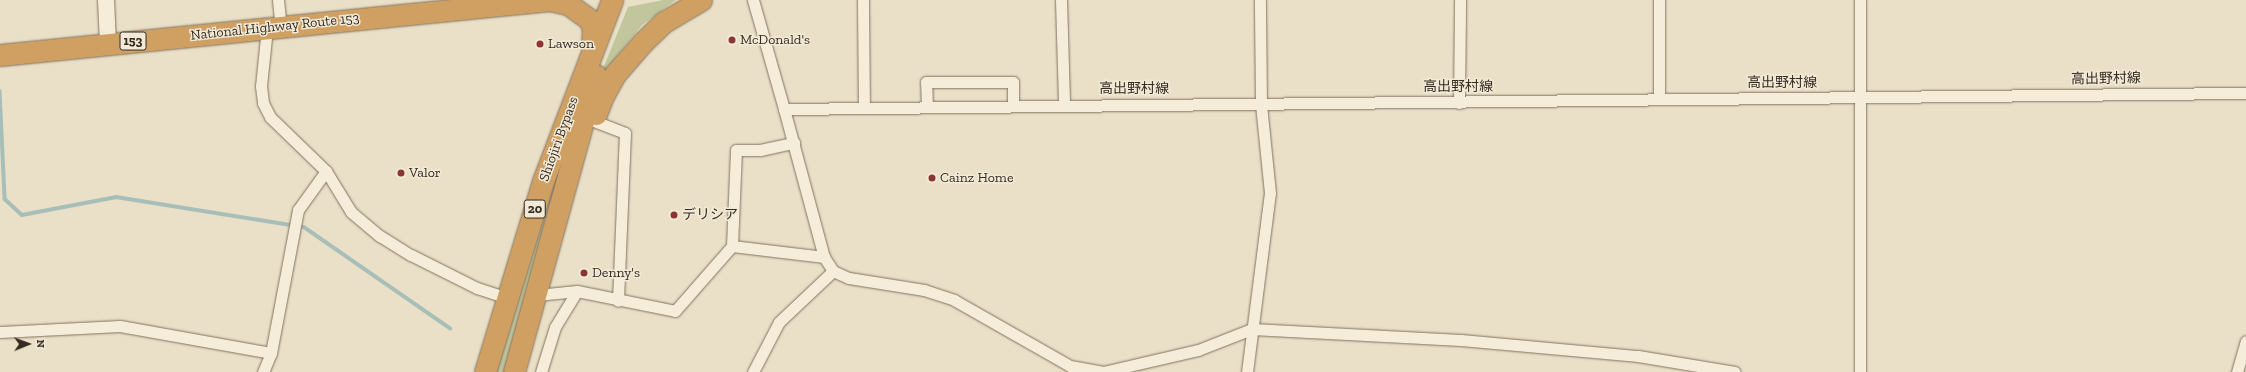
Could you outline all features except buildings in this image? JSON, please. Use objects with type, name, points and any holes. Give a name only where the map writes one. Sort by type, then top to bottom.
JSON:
[{"type":"highway","name":"National Highway Route 153","points":[[0,55],[550,0]]},
{"type":"highway","points":[[550,0],[568,4],[589,19],[593,28],[592,49]]},
{"type":"highway","name":"Shiojiri Bypass","points":[[484,372],[543,181],[592,49],[612,0]]},
{"type":"highway","name":"Shiojiri Bypass","points":[[514,372],[540,285],[541,270],[578,135],[618,9],[617,0]]},
{"type":"highway","points":[[540,285],[547,271],[603,96],[616,73],[643,42],[664,22],[701,0]]},
{"type":"street","points":[[106,0],[108,44]]},
{"type":"street","points":[[278,0],[274,28],[261,86],[263,103],[270,117],[326,171],[351,212],[380,236],[477,288],[508,298]]},
{"type":"street","points":[[753,0],[794,143],[824,257],[833,271],[849,278],[924,290],[954,300],[1070,366],[1103,372],[1198,350],[1252,330],[1461,340],[1638,356],[1735,372]]},
{"type":"street","points":[[863,0],[864,108]]},
{"type":"street","points":[[1061,0],[1064,104]]},
{"type":"street","points":[[1246,372],[1270,193],[1261,104],[1260,0]]},
{"type":"street","points":[[1458,103],[1460,0]]},
{"type":"street","points":[[1659,0],[1659,98]]},
{"type":"street","points":[[1860,0],[1860,372]]},
{"type":"street","points":[[927,107],[926,82],[1013,82],[1012,105]]},
{"type":"street","name":"高出野村線","points":[[784,109],[1064,104],[1458,103],[1659,98],[2246,93]]},
{"type":"street","points":[[594,121],[625,133],[618,301]]},
{"type":"street","points":[[540,285],[675,311],[732,246],[736,150],[760,150],[794,143]]},
{"type":"street","points":[[263,372],[271,353],[298,210],[326,171]]},
{"type":"street","points":[[732,246],[824,257]]},
{"type":"street","points":[[753,372],[779,322],[833,271]]},
{"type":"street","points":[[541,372],[554,327],[577,291]]},
{"type":"street","points":[[0,332],[120,326],[271,353]]},
{"type":"street","points":[[2237,372],[2246,341]]},
{"type":"green space","points":[[663,0],[676,0],[642,25],[604,72],[602,71],[628,7]]},
{"type":"green space","points":[[578,104],[504,372],[491,372]]},
{"type":"waterway","points":[[0,91],[5,199],[22,215],[116,197],[304,227],[450,328]]},
{"type":"place","name":"McDonald's","points":[[732,40]]},
{"type":"place","name":"Lawson","points":[[540,44]]},
{"type":"place","name":"Valor","points":[[401,173]]},
{"type":"place","name":"Cainz Home","points":[[932,178]]},
{"type":"place","name":"デリシア","points":[[674,215]]},
{"type":"place","name":"Denny's","points":[[584,273]]}]
